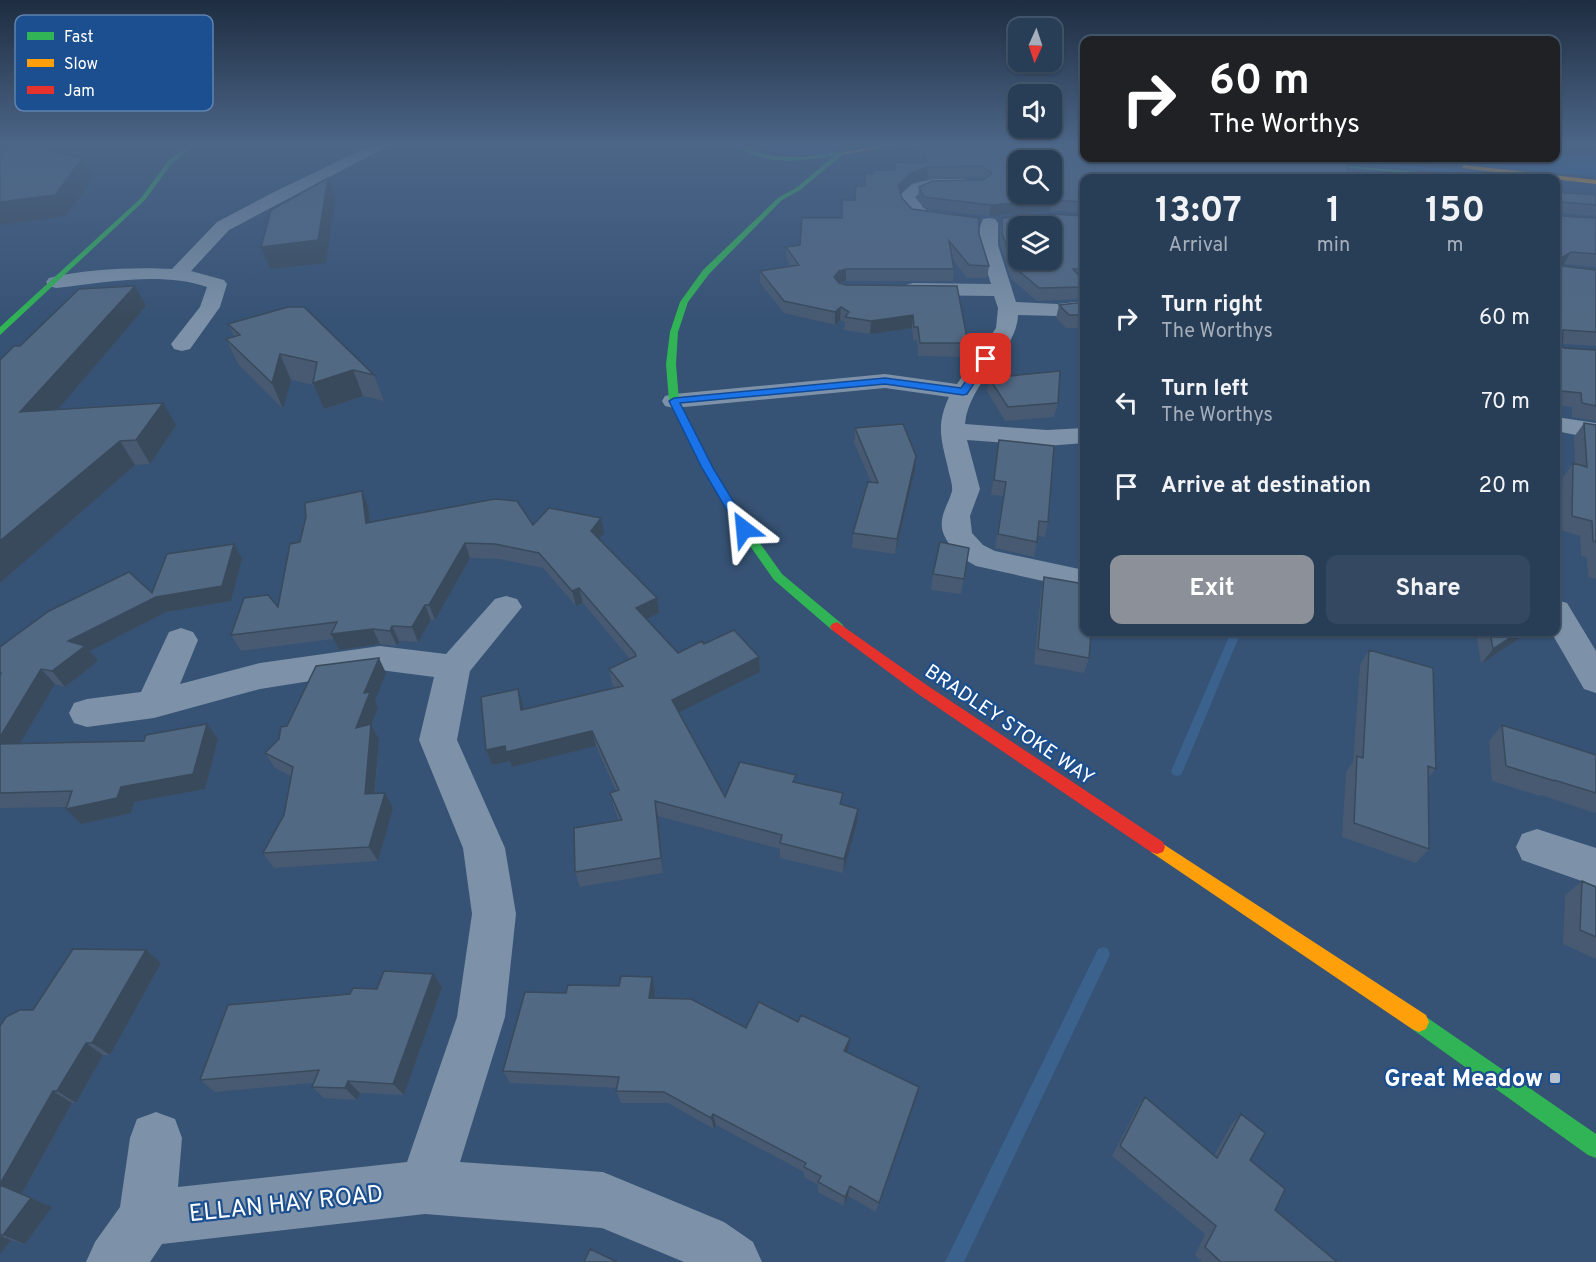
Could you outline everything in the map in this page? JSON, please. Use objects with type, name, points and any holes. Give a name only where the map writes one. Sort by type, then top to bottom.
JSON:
[{"type":"main road","points":[[0,332],[139,203]]},
{"type":"main road","name":"BRADLEY STOKE WAY","points":[[762,203],[684,302],[674,332],[671,364],[674,401],[708,468],[744,529],[778,577],[832,623],[923,690],[1455,1046],[1596,1146]]},
{"type":"street","points":[[178,274],[223,226],[269,203]]},
{"type":"street","points":[[910,203],[911,208],[917,214],[986,222],[989,245],[1006,299],[1007,328],[963,392],[954,413],[952,431],[966,489],[956,516],[958,534],[972,552],[987,559],[1080,579]]},
{"type":"street","points":[[56,282],[178,274],[203,276],[217,284],[218,289],[182,344]]},
{"type":"street","points":[[898,289],[1006,299],[1058,310],[1080,308]]},
{"type":"street","points":[[674,401],[885,381],[963,392]]},
{"type":"street","points":[[1560,424],[1596,431]]},
{"type":"street","points":[[952,431],[1047,438],[1080,436]]},
{"type":"street","points":[[425,1187],[481,1017],[494,914],[484,848],[438,740],[454,667],[506,607]]},
{"type":"street","points":[[1560,618],[1596,680]]},
{"type":"street","points":[[154,704],[181,640]]},
{"type":"street","points":[[87,713],[154,704],[260,676],[380,658],[454,667]]},
{"type":"street","points":[[1537,846],[1596,867]]},
{"type":"street","points":[[115,1262],[147,1218],[156,1138]]},
{"type":"street","name":"ELLAN HAY ROAD","points":[[147,1218],[425,1187],[603,1200],[704,1242],[733,1262]]},
{"type":"building","points":[[284,203],[324,203],[318,240],[261,247],[271,210]]},
{"type":"building","points":[[842,203],[906,203],[912,209],[979,218],[979,234],[989,266],[969,265],[949,241],[954,269],[846,269],[839,271],[834,277],[839,283],[846,285],[957,286],[968,343],[920,343],[918,327],[914,327],[913,315],[871,321],[845,317],[849,312],[841,307],[835,312],[784,301],[760,271],[799,265],[786,247],[800,245],[802,218],[842,218]]},
{"type":"building","points":[[973,203],[1008,203],[991,205]]},
{"type":"building","points":[[1572,203],[1596,203],[1596,205]]},
{"type":"building","points":[[1052,214],[1080,216],[1080,269],[1073,269],[1080,277],[1080,287],[1039,288],[1018,270],[1062,270],[1062,216],[1027,216]]},
{"type":"building","points":[[1560,214],[1596,218],[1596,254],[1571,252],[1561,258],[1563,266],[1596,270],[1596,332],[1563,330],[1562,346],[1596,350],[1596,406],[1582,403],[1581,393],[1561,391]]},
{"type":"building","points":[[1002,218],[1008,218],[1008,251],[1002,233]]},
{"type":"building","points":[[135,286],[20,412],[163,403],[136,440],[120,441],[0,541],[0,360],[14,346],[20,346],[79,289]]},
{"type":"building","points":[[1080,302],[1080,315],[1069,315],[1059,305]]},
{"type":"building","points":[[288,307],[304,307],[374,375],[353,370],[313,383],[317,362],[280,354],[272,383],[226,339],[240,335],[228,324]]},
{"type":"building","points":[[1060,371],[1058,403],[1008,407],[989,378]]},
{"type":"building","points":[[1584,423],[1596,425],[1596,542],[1593,541],[1592,521],[1572,516],[1573,463],[1587,467]]},
{"type":"building","points":[[903,424],[916,456],[897,539],[853,533],[868,482],[878,483],[855,428]]},
{"type":"building","points":[[999,440],[1054,446],[1048,522],[1039,521],[1037,542],[998,534],[1006,482],[994,480]]},
{"type":"building","points":[[362,491],[366,523],[495,499],[517,501],[533,525],[549,508],[601,518],[591,531],[657,598],[636,608],[678,653],[702,641],[704,644],[734,630],[759,657],[672,700],[725,797],[740,762],[796,775],[793,782],[843,793],[840,804],[858,809],[844,859],[780,843],[782,835],[655,801],[661,858],[575,872],[574,828],[622,820],[610,793],[619,790],[592,731],[506,752],[505,746],[486,750],[481,697],[518,689],[521,710],[623,686],[609,669],[636,656],[579,588],[572,591],[539,553],[495,544],[465,543],[429,605],[425,605],[412,627],[392,626],[390,631],[373,629],[331,634],[337,622],[231,635],[244,598],[268,595],[278,607],[290,544],[300,542],[306,517],[305,503]]},
{"type":"building","points":[[940,542],[969,548],[964,579],[933,574]]},
{"type":"building","points":[[234,544],[222,586],[156,597],[68,641],[85,646],[52,671],[41,669],[0,737],[0,647],[49,611],[129,572],[152,593],[167,554]]},
{"type":"building","points":[[1044,577],[1080,583],[1080,636],[1091,636],[1089,658],[1038,649]]},
{"type":"building","points":[[1491,636],[1513,636],[1493,649]]},
{"type":"building","points":[[1369,650],[1433,668],[1436,769],[1428,766],[1429,849],[1354,823],[1357,756],[1363,758]]},
{"type":"building","points":[[379,658],[364,693],[370,692],[356,728],[371,724],[365,794],[385,793],[369,847],[263,853],[284,815],[293,767],[265,753],[279,739],[281,727],[287,726],[316,666]]},
{"type":"building","points":[[207,724],[193,774],[121,787],[117,798],[66,809],[72,791],[0,793],[0,744],[144,741],[146,735]]},
{"type":"building","points":[[1502,725],[1596,755],[1596,793],[1506,766]]},
{"type":"building","points":[[1582,881],[1596,887],[1596,937],[1580,930]]},
{"type":"building","points":[[73,949],[146,950],[92,1043],[86,1043],[57,1091],[53,1091],[0,1184],[0,1026],[6,1017],[20,1010],[33,1010]]},
{"type":"building","points":[[384,971],[433,974],[393,1084],[348,1081],[345,1088],[312,1087],[319,1070],[200,1080],[228,1005],[350,994],[353,988],[377,989]]},
{"type":"building","points":[[621,976],[652,977],[649,998],[691,999],[746,1028],[759,1002],[798,1022],[801,1015],[850,1038],[844,1051],[919,1087],[879,1203],[850,1186],[845,1197],[818,1182],[821,1176],[804,1167],[806,1163],[713,1114],[711,1118],[664,1092],[616,1091],[619,1077],[503,1071],[525,992],[566,993],[568,985],[619,986]]},
{"type":"building","points":[[1145,1097],[1217,1158],[1241,1114],[1265,1133],[1250,1160],[1285,1189],[1275,1210],[1337,1262],[1221,1262],[1205,1247],[1216,1226],[1120,1146]]},
{"type":"building","points":[[0,1185],[31,1198],[3,1235],[0,1235]]},
{"type":"building","points":[[590,1249],[617,1262],[584,1262]]},
{"type":"waterway","points":[[1177,771],[1234,636]]},
{"type":"waterway","points":[[954,1262],[1103,954]]},
{"type":"traffic: fast","points":[[0,332],[139,203]]},
{"type":"traffic: fast","points":[[776,203],[706,272],[684,302],[674,332],[671,364],[674,401],[707,468],[744,529],[778,577],[837,627]]},
{"type":"traffic: fast","points":[[1419,1022],[1596,1147]]},
{"type":"traffic: slow","points":[[1157,847],[1419,1022]]},
{"type":"traffic: jam","points":[[837,627],[923,690],[1157,847]]},
{"type":"place","name":"Great Meadow","points":[[1555,1078]]},
{"type":"route","points":[[744,529],[708,468],[674,401],[885,381],[963,392],[986,359]]}]
